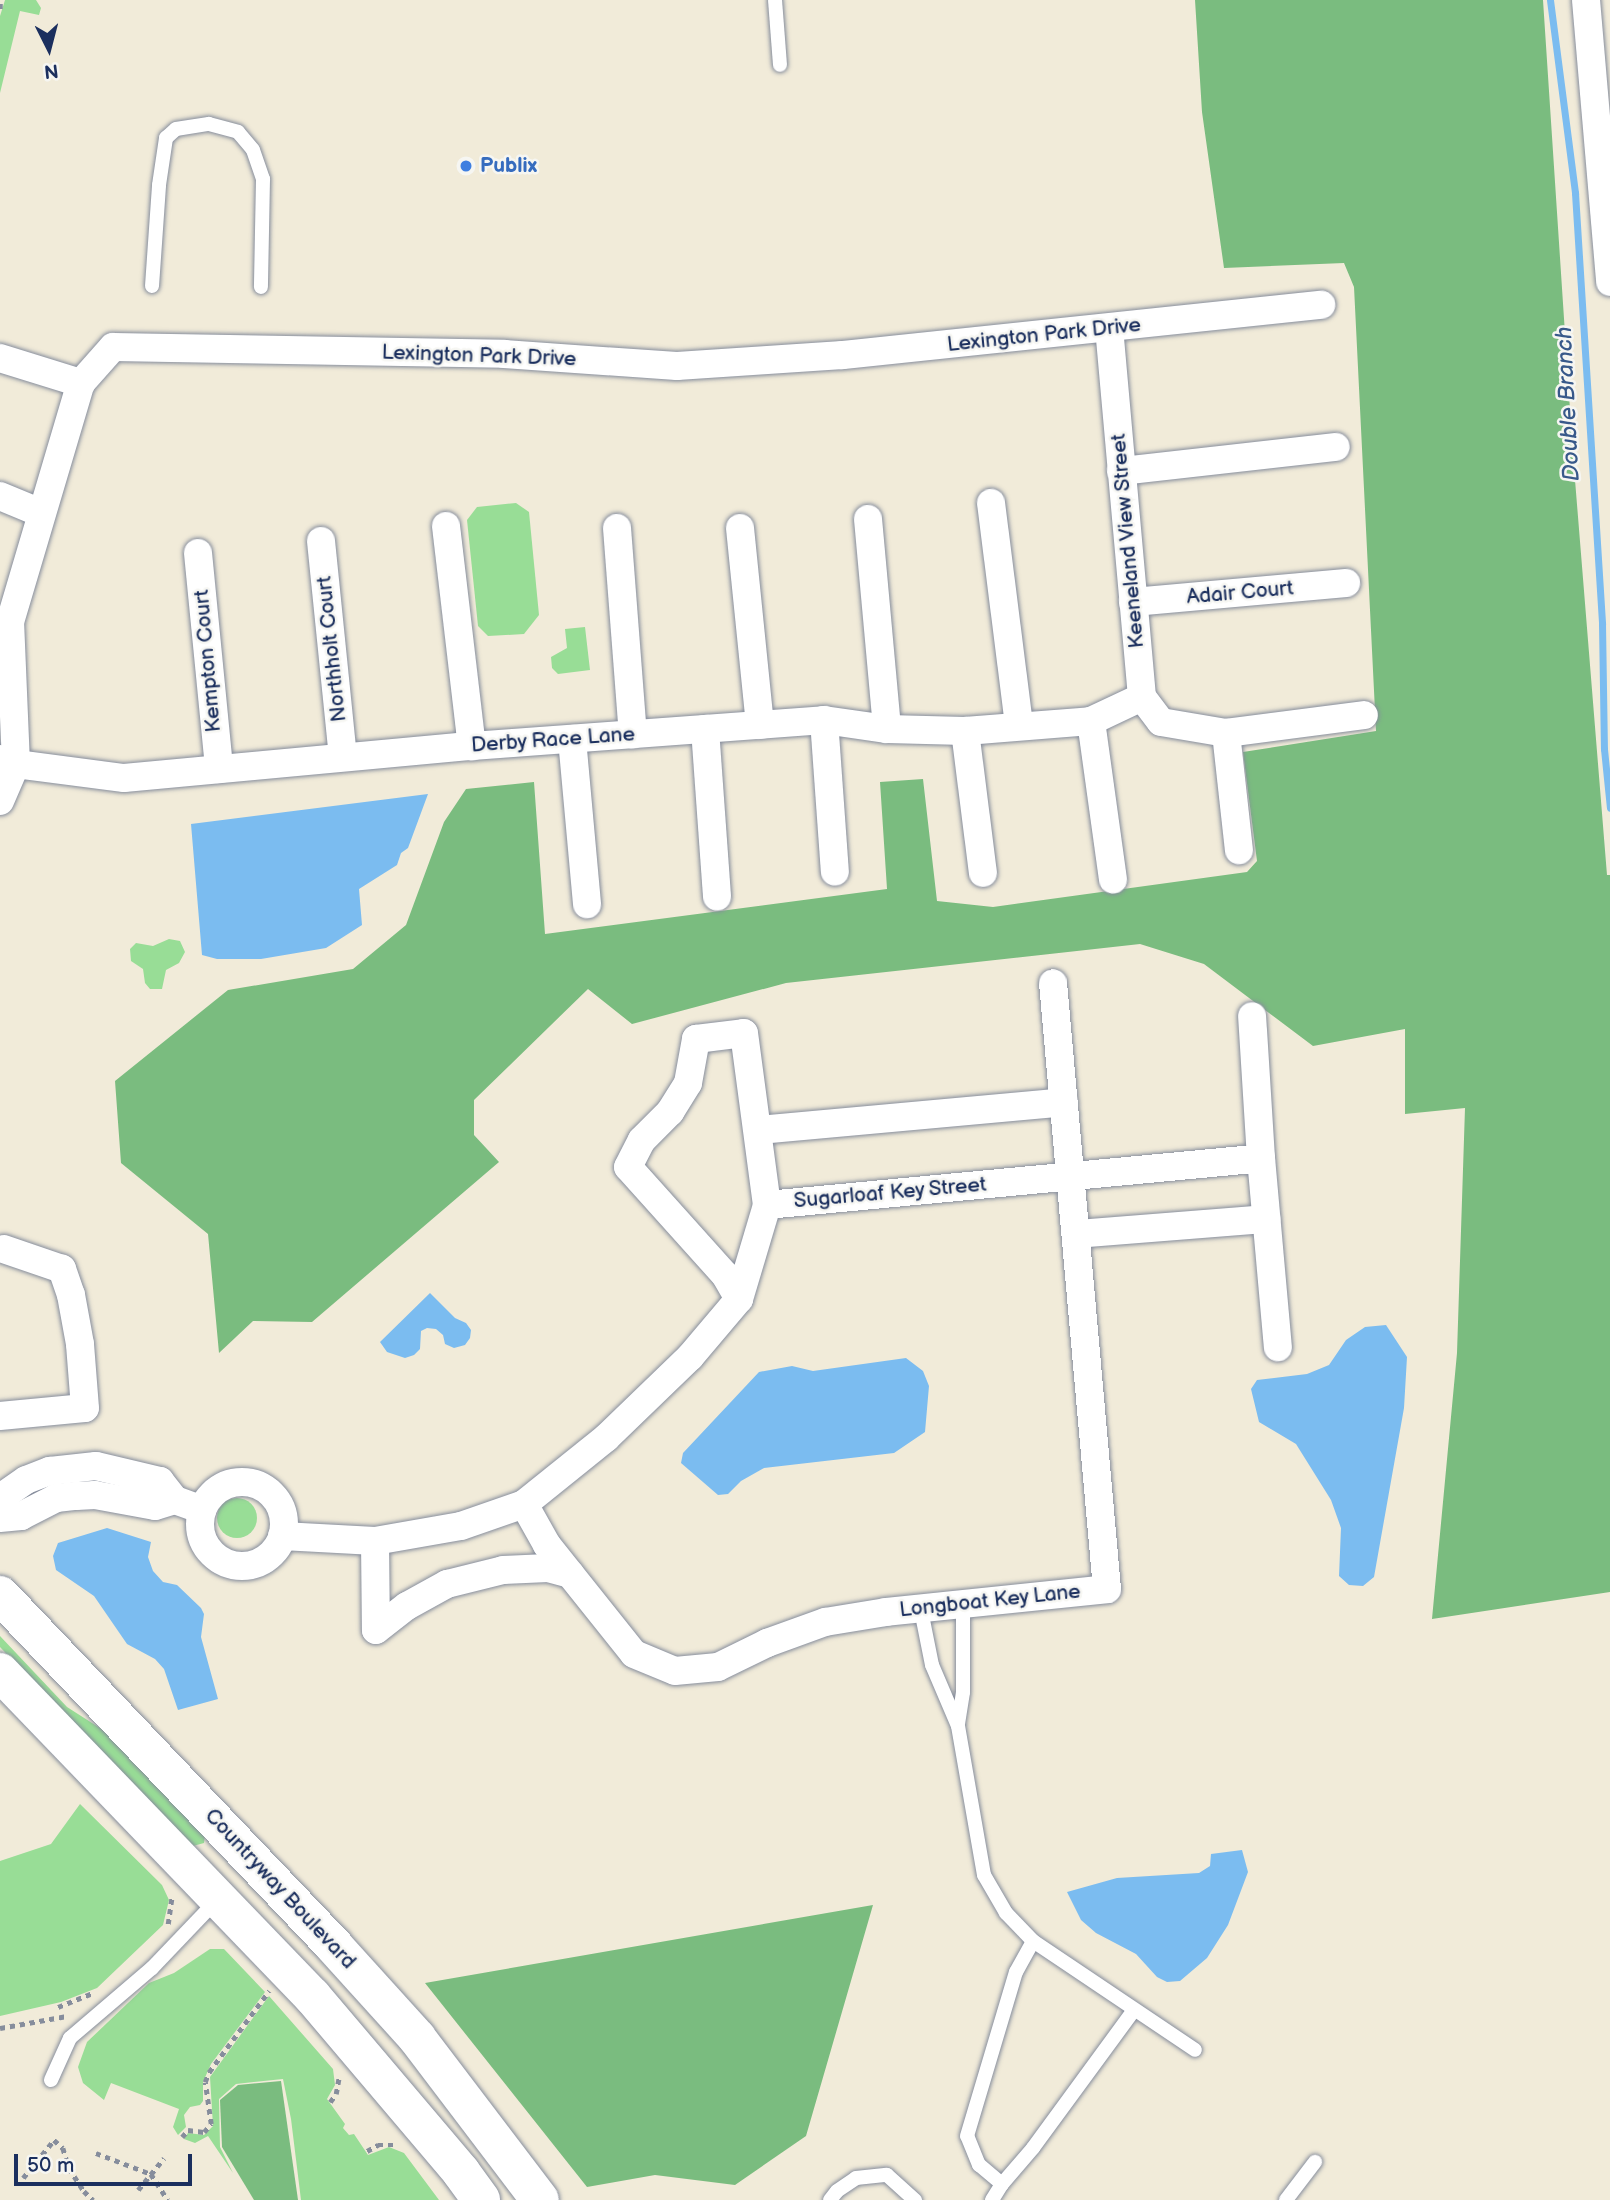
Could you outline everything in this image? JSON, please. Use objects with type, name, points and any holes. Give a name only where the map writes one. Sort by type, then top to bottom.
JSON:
[{"type":"street","points":[[1586,0],[1610,282]]},
{"type":"street","name":"Lexington Park Drive","points":[[0,801],[8,762],[5,620],[81,383],[113,347],[504,354],[677,366],[843,355],[1321,305]]},
{"type":"street","name":"Keeneland View Street","points":[[1109,329],[1142,697]]},
{"type":"street","points":[[0,358],[81,383]]},
{"type":"street","points":[[1121,471],[1336,447]]},
{"type":"street","points":[[0,496],[41,513]]},
{"type":"street","points":[[991,503],[1019,725]]},
{"type":"street","points":[[868,519],[887,729]]},
{"type":"street","points":[[446,526],[472,746]]},
{"type":"street","points":[[617,528],[633,734]]},
{"type":"street","points":[[740,528],[760,725]]},
{"type":"street","name":"Northholt Court","points":[[321,541],[343,757]]},
{"type":"street","name":"Kempton Court","points":[[198,552],[219,769]]},
{"type":"street","name":"Adair Court","points":[[1133,603],[1346,583]]},
{"type":"street","points":[[1113,880],[1091,721],[1142,697],[1161,722],[1226,733],[1364,715]]},
{"type":"street","points":[[824,720],[835,872]]},
{"type":"street","name":"Derby Race Lane","points":[[8,762],[124,778],[472,746],[824,720],[887,729],[965,731],[1091,721]]},
{"type":"street","points":[[705,729],[718,897]]},
{"type":"street","points":[[965,731],[983,873]]},
{"type":"street","points":[[1226,733],[1239,850]]},
{"type":"street","points":[[572,739],[587,904]]},
{"type":"street","name":"Longboat Key Lane","points":[[524,1504],[547,1545],[635,1654],[675,1671],[718,1667],[766,1643],[825,1622],[1107,1589],[1054,983]]},
{"type":"street","points":[[1252,1016],[1261,1158],[1278,1347]]},
{"type":"street","points":[[739,1299],[725,1275],[628,1167],[642,1140],[670,1112],[688,1083],[696,1039],[744,1033],[767,1205]]},
{"type":"street","points":[[759,1130],[1064,1102]]},
{"type":"street","name":"Sugarloaf Key Street","points":[[282,1536],[375,1541],[461,1526],[524,1504],[606,1438],[690,1357],[739,1299],[767,1205],[1261,1158]]},
{"type":"street","points":[[1076,1234],[1266,1219]]},
{"type":"street","points":[[0,1416],[85,1408],[80,1344],[71,1294],[62,1269],[2,1244]]},
{"type":"street","points":[[0,1516],[3,1496],[26,1480],[72,1466],[96,1466],[160,1481],[175,1500],[202,1510]]},
{"type":"street","points":[[245,1482],[259,1485],[280,1505],[284,1519],[282,1536],[269,1556],[258,1563],[230,1565],[217,1558],[202,1537],[202,1510],[213,1493],[225,1485],[245,1482]]},
{"type":"street","points":[[375,1541],[376,1630],[407,1606],[447,1584],[503,1570],[548,1568],[570,1574]]},
{"type":"street","name":"Countryway Boulevard","points":[[0,1595],[365,1979],[437,2063],[540,2200]]},
{"type":"street","points":[[0,1672],[312,1996],[396,2094],[481,2200]]},
{"type":"street","points":[[219,1898],[255,1863]]},
{"type":"street","points":[[396,2094],[437,2063]]},
{"type":"lane","points":[[775,0],[780,65]]},
{"type":"lane","points":[[152,286],[159,185],[166,138],[176,129],[209,124],[238,132],[253,149],[263,179],[261,287]]},
{"type":"lane","points":[[958,1726],[963,1692],[962,1606]]},
{"type":"lane","points":[[921,1610],[932,1665],[958,1726],[984,1875],[1006,1913],[1033,1941],[1195,2050]]},
{"type":"lane","points":[[51,2080],[70,2038],[152,1968],[219,1898]]},
{"type":"lane","points":[[1002,2184],[979,2165],[967,2136],[1016,1972],[1033,1941]]},
{"type":"lane","points":[[992,2200],[1134,2010]]},
{"type":"lane","points":[[1286,2200],[1315,2162]]},
{"type":"lane","points":[[830,2200],[837,2191],[856,2178],[887,2175],[915,2200]]},
{"type":"path","points":[[0,9],[1,1]]},
{"type":"path","points":[[159,1934],[168,1925],[172,1912],[169,1884]]},
{"type":"path","points":[[58,2007],[99,1990]]},
{"type":"path","points":[[182,2137],[188,2130],[204,2132],[211,2124],[205,2082],[209,2072],[270,1990]]},
{"type":"path","points":[[0,2028],[99,2011]]},
{"type":"path","points":[[23,2178],[54,2140],[63,2148],[69,2168],[93,2200]]},
{"type":"path","points":[[367,2151],[389,2144],[400,2146],[408,2152]]},
{"type":"path","points":[[96,2153],[151,2174],[168,2200]]},
{"type":"path","points":[[138,2190],[164,2158]]},
{"type":"green space","points":[[5,0],[36,0],[41,8],[39,15],[20,11],[0,93],[0,16]]},
{"type":"green space","points":[[1195,0],[1543,0],[1573,455],[1607,875],[1610,875],[1610,1592],[1432,1619],[1457,1353],[1465,1108],[1405,1114],[1405,1029],[1313,1046],[1204,964],[1140,944],[786,983],[632,1024],[588,989],[474,1100],[474,1135],[499,1162],[312,1322],[253,1321],[219,1353],[208,1234],[121,1163],[115,1081],[228,990],[353,969],[406,925],[444,822],[466,789],[534,782],[545,934],[887,889],[880,782],[923,779],[937,901],[993,907],[1247,872],[1257,861],[1243,752],[1376,731],[1354,287],[1344,263],[1224,268],[1202,112]]},
{"type":"green space","points":[[516,503],[529,512],[539,615],[524,634],[488,636],[478,626],[467,520],[477,507]]},
{"type":"green space","points":[[585,627],[590,670],[558,674],[552,668],[551,657],[567,648],[565,629]]},
{"type":"green space","points":[[169,939],[180,941],[185,952],[179,963],[166,970],[162,989],[150,989],[145,983],[143,969],[131,961],[130,949],[136,943],[153,946]]},
{"type":"green space","points":[[237,1498],[245,1499],[251,1504],[256,1510],[256,1526],[251,1532],[245,1537],[237,1538],[229,1537],[223,1532],[218,1526],[217,1518],[218,1510],[223,1504],[229,1499]]},
{"type":"green space","points":[[0,1636],[67,1707],[103,1730],[205,1835],[204,1843],[193,1846],[184,1839],[0,1647]]},
{"type":"green space","points":[[80,1804],[162,1885],[169,1900],[163,1925],[97,1988],[61,2002],[0,2016],[0,1861],[51,1844]]},
{"type":"green space","points":[[873,1905],[806,2136],[735,2185],[655,2175],[587,2187],[425,1983]]},
{"type":"green space","points":[[210,1949],[224,1949],[265,1992],[211,2064],[203,2082],[203,2101],[200,2105],[190,2107],[184,2115],[186,2127],[178,2135],[173,2127],[179,2109],[111,2083],[104,2100],[83,2083],[78,2067],[87,2042],[149,1983],[174,1973]]},
{"type":"green space","points":[[269,1996],[333,2069],[335,2085],[327,2099],[345,2124],[343,2128],[349,2135],[354,2134],[368,2155],[389,2147],[404,2153],[439,2200],[301,2200],[283,2079],[236,2084],[219,2099],[220,2147],[233,2173],[208,2136],[195,2143],[184,2139],[188,2133],[204,2135],[213,2126],[210,2077]]},
{"type":"green space","points":[[281,2081],[298,2200],[254,2200],[222,2147],[220,2100],[238,2085]]},
{"type":"water","points":[[428,794],[408,848],[401,853],[397,865],[359,889],[362,925],[326,948],[261,959],[217,959],[202,955],[191,824]]},
{"type":"water","points":[[430,1293],[471,1330],[465,1345],[454,1348],[445,1344],[443,1335],[436,1329],[427,1328],[421,1331],[420,1349],[414,1355],[405,1358],[387,1352],[380,1342]]},
{"type":"water","points":[[1386,1325],[1407,1357],[1404,1408],[1374,1577],[1363,1586],[1349,1585],[1339,1576],[1341,1528],[1331,1500],[1296,1444],[1259,1422],[1251,1389],[1257,1380],[1307,1374],[1329,1365],[1346,1340],[1365,1327]]},
{"type":"water","points":[[906,1358],[923,1371],[929,1386],[925,1432],[894,1453],[764,1468],[741,1481],[728,1494],[718,1495],[681,1463],[683,1453],[759,1372],[792,1366],[813,1371]]},
{"type":"water","points":[[107,1528],[151,1542],[148,1557],[153,1571],[163,1582],[177,1585],[201,1608],[204,1614],[201,1637],[218,1699],[178,1710],[164,1669],[155,1659],[127,1644],[94,1596],[56,1570],[53,1556],[58,1543]]},
{"type":"water","points":[[1242,1850],[1248,1872],[1228,1925],[1207,1958],[1180,1981],[1167,1982],[1157,1977],[1136,1954],[1096,1933],[1081,1920],[1067,1892],[1117,1878],[1199,1873],[1210,1866],[1211,1854]]},
{"type":"waterway","name":"Double Branch","points":[[1550,0],[1575,193],[1602,624],[1604,749],[1610,808]]},
{"type":"place","name":"Publix","points":[[466,166]]}]
